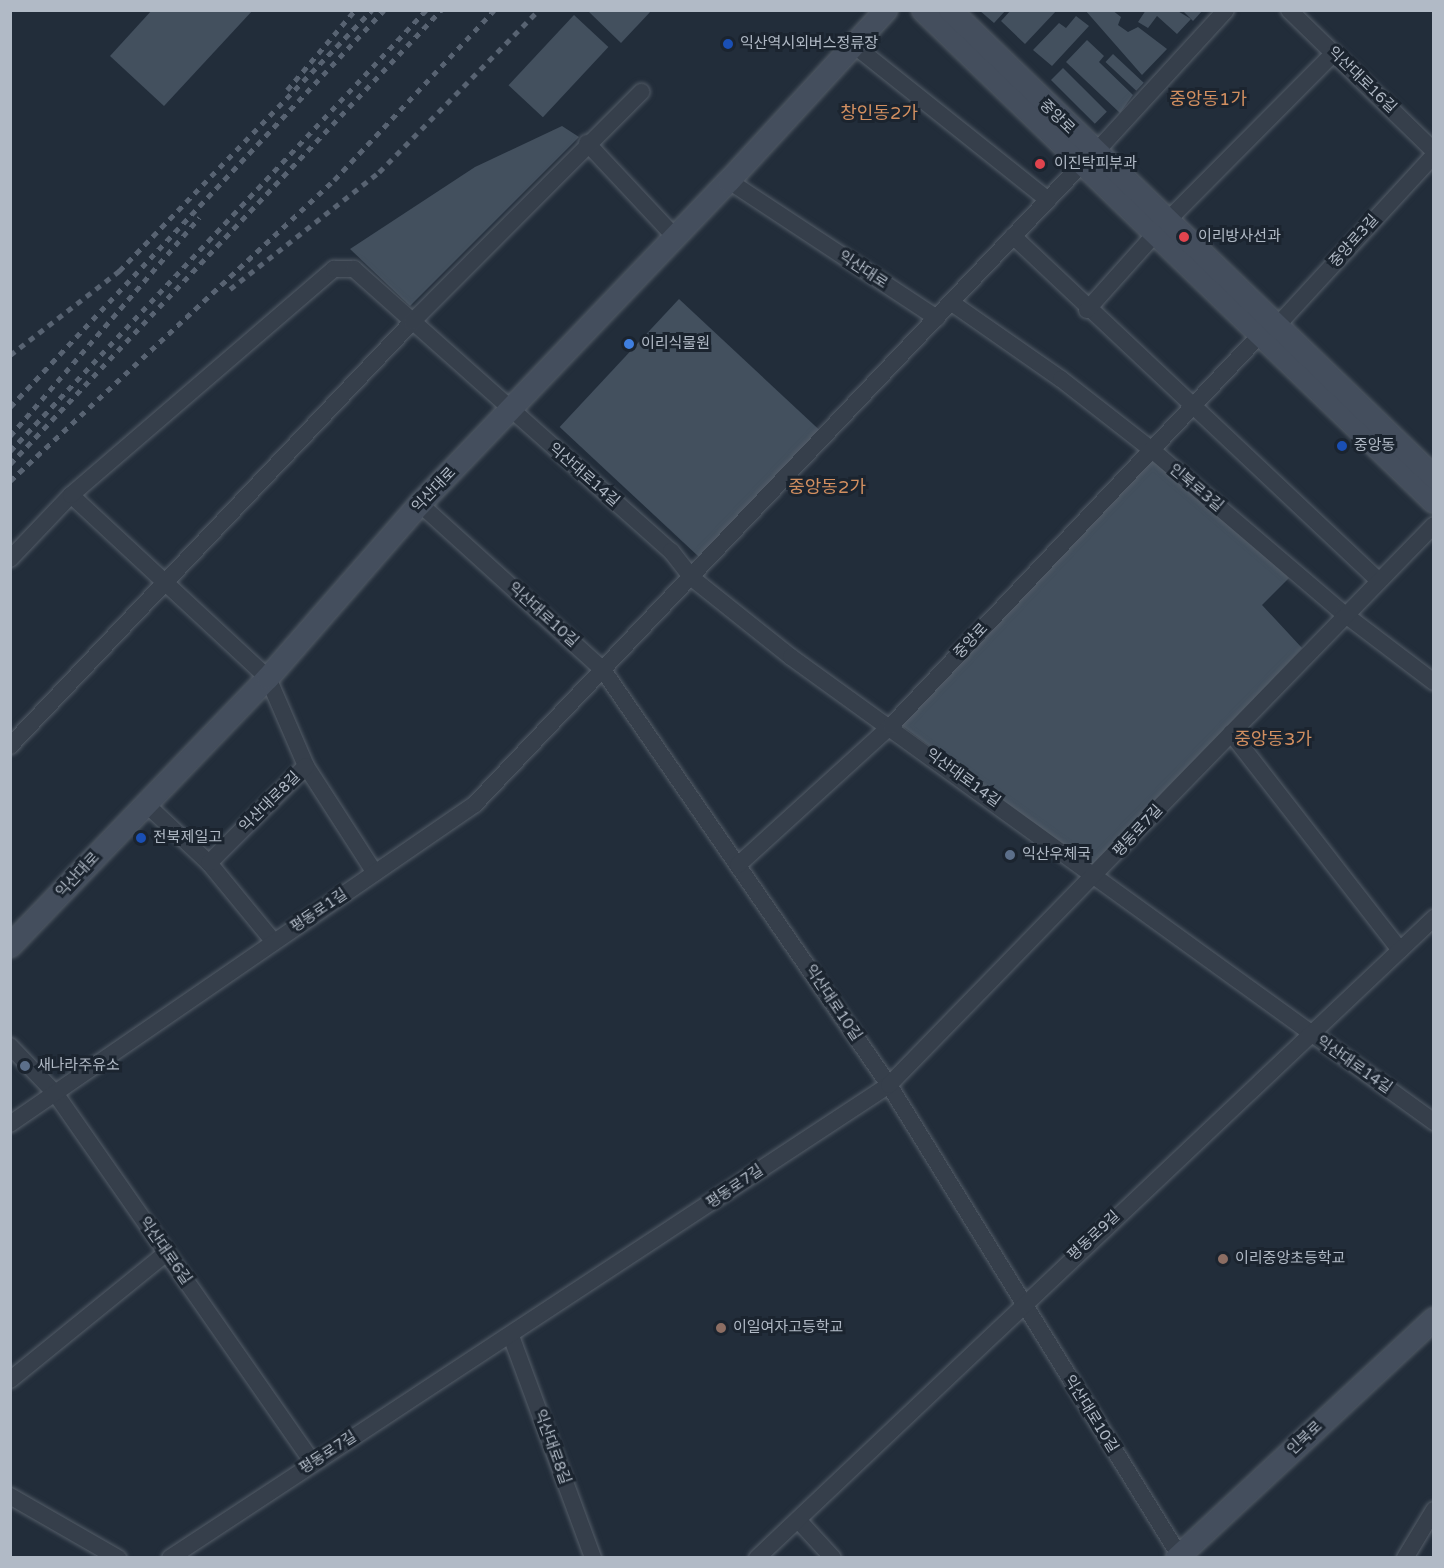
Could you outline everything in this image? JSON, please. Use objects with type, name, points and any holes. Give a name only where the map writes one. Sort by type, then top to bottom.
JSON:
[{"type":"street","name":"익산대로","points":[[10,946],[145,803],[268,678],[420,504],[511,412],[729,182],[886,10]]},
{"type":"street","name":"중앙로","points":[[923,10],[1161,227],[1434,502]]},
{"type":"street","name":"중앙로","points":[[950,10],[1088,160]]},
{"type":"street","points":[[603,670],[1013,236],[1088,160],[1226,10]]},
{"type":"street","name":"익산대로16길","points":[[1289,10],[1434,153]]},
{"type":"street","points":[[855,46],[1048,200]]},
{"type":"street","points":[[1087,310],[1161,227],[1334,53]]},
{"type":"street","points":[[10,746],[412,322],[587,143],[641,92]]},
{"type":"street","points":[[587,143],[675,237]]},
{"type":"street","name":"중앙로3길","points":[[1267,332],[1434,153]]},
{"type":"street","name":"익산대로","points":[[729,182],[937,318]]},
{"type":"street","points":[[1013,236],[1087,310],[1378,580]]},
{"type":"street","name":"익산대로14길","points":[[10,559],[71,495],[334,270],[354,269],[511,412],[671,551],[692,578],[791,657],[891,726],[1310,1034],[1434,1122]]},
{"type":"street","name":"인북로3길","points":[[952,303],[1061,379],[1152,450],[1343,613],[1434,682]]},
{"type":"street","name":"중앙로","points":[[738,865],[891,726],[1267,332]]},
{"type":"street","name":"중앙로","points":[[1267,332],[1434,477]]},
{"type":"street","points":[[71,495],[268,678]]},
{"type":"street","name":"익산대로10길","points":[[420,504],[603,670],[889,1085],[1179,1557]]},
{"type":"street","name":"평동로7길","points":[[170,1557],[511,1336],[889,1085],[1096,875],[1343,613],[1434,525]]},
{"type":"street","name":"평동로1길","points":[[10,1124],[475,804],[603,670]]},
{"type":"street","name":"익산대로8길","points":[[268,678],[306,766],[375,873]]},
{"type":"street","points":[[1231,733],[1400,950]]},
{"type":"street","name":"익산대로8길","points":[[208,863],[306,766]]},
{"type":"street","points":[[145,803],[208,863],[273,941]]},
{"type":"street","name":"평동로9길","points":[[757,1557],[799,1521],[1022,1303],[1434,918]]},
{"type":"street","name":"익산대로6길","points":[[10,1046],[55,1093],[313,1463]]},
{"type":"street","points":[[10,1380],[166,1253]]},
{"type":"street","name":"인북로","points":[[1179,1557],[1434,1319]]},
{"type":"street","name":"익산대로8길","points":[[511,1336],[593,1557]]},
{"type":"street","points":[[10,1496],[118,1557]]},
{"type":"street","points":[[1405,1557],[1434,1510]]},
{"type":"street","points":[[799,1521],[833,1557]]},
{"type":"building","points":[[152,10],[253,10],[164,106],[110,56]]},
{"type":"building","points":[[587,10],[652,10],[621,43]]},
{"type":"building","points":[[979,10],[1006,10],[994,23]]},
{"type":"building","points":[[1011,10],[1057,10],[1025,44],[1001,21]]},
{"type":"building","points":[[1085,10],[1112,10],[1121,17],[1118,25],[1128,32],[1138,27],[1167,49],[1142,75]]},
{"type":"building","points":[[1146,10],[1176,10],[1191,19],[1177,34],[1157,16],[1148,28],[1138,22]]},
{"type":"building","points":[[1182,10],[1203,10],[1193,21]]},
{"type":"building","points":[[574,15],[608,47],[543,117],[509,85]]},
{"type":"building","points":[[1076,16],[1089,26],[1052,66],[1033,50],[1059,23],[1066,28]]},
{"type":"building","points":[[1087,40],[1104,56],[1099,62],[1133,95],[1120,113],[1066,62]]},
{"type":"building","points":[[1113,54],[1144,83],[1136,91],[1105,62]]},
{"type":"building","points":[[1063,68],[1107,112],[1095,124],[1051,80]]},
{"type":"building","points":[[562,126],[579,137],[410,306],[350,249],[475,167]]},
{"type":"building","points":[[679,299],[822,432],[702,560],[560,427]]},
{"type":"building","points":[[1154,458],[1289,578],[1262,605],[1302,648],[1095,868],[900,724]]},
{"type":"railway","points":[[287,90],[355,10]]},
{"type":"railway","points":[[10,355],[119,271],[372,10]]},
{"type":"railway","points":[[10,407],[384,10]]},
{"type":"railway","points":[[10,451],[426,10]]},
{"type":"railway","points":[[10,464],[441,10]]},
{"type":"railway","points":[[10,481],[334,180],[494,10]]},
{"type":"railway","points":[[230,289],[379,172],[539,10]]},
{"type":"railway","points":[[10,436],[199,218]]},
{"type":"place","name":"익산역시외버스정류장","points":[[728,44]]},
{"type":"place","name":"이진탁피부과","points":[[1040,164]]},
{"type":"place","name":"이리방사선과","points":[[1184,237]]},
{"type":"place","name":"이리식물원","points":[[629,344]]},
{"type":"place","name":"중앙동","points":[[1342,446]]},
{"type":"place","name":"전북제일고","points":[[141,838]]},
{"type":"place","name":"익산우체국","points":[[1010,855]]},
{"type":"place","name":"새나라주유소","points":[[25,1066]]},
{"type":"place","name":"이리중앙초등학교","points":[[1223,1259]]},
{"type":"place","name":"이일여자고등학교","points":[[721,1328]]},
{"type":"district","name":"중앙동1가","points":[[1208,99]]},
{"type":"district","name":"창인동2가","points":[[879,113]]},
{"type":"district","name":"중앙동2가","points":[[827,487]]},
{"type":"district","name":"중앙동3가","points":[[1273,739]]}]
